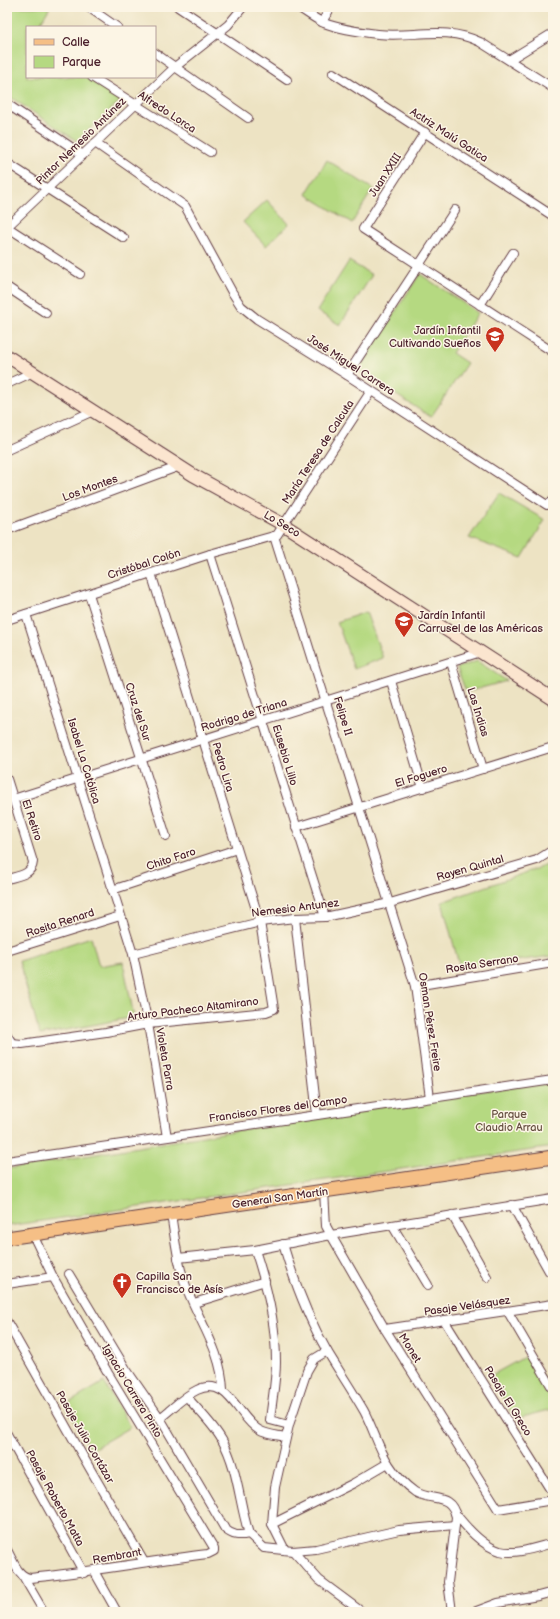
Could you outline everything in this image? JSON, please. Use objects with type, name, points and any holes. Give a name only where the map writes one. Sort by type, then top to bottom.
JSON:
[{"type":"main road","name":"Lo Seco","points":[[7,356],[180,466],[284,524],[553,699]]},
{"type":"main road","name":"General San Martín","points":[[7,1238],[553,1157]]},
{"type":"street","points":[[88,7],[116,26]]},
{"type":"street","points":[[178,7],[286,80]]},
{"type":"street","name":"Pintor Nemesio Antúnez","points":[[7,227],[175,67],[228,25],[243,7]]},
{"type":"street","points":[[298,7],[322,22],[337,27],[378,34],[447,32],[458,34],[480,42],[553,88]]},
{"type":"street","points":[[322,22],[331,7]]},
{"type":"street","points":[[510,60],[553,33]]},
{"type":"street","points":[[156,54],[248,118]]},
{"type":"street","name":"Actriz Malú Gatica","points":[[333,73],[553,216]]},
{"type":"street","name":"Alfredo Lorca","points":[[94,78],[210,152]]},
{"type":"street","points":[[7,104],[83,155]]},
{"type":"street","name":"Juan XXIII","points":[[419,265],[363,229],[425,132]]},
{"type":"street","name":"José Miguel Carrera","points":[[95,144],[185,206],[232,292],[241,306],[257,319],[550,503]]},
{"type":"street","points":[[7,163],[124,238]]},
{"type":"street","points":[[347,375],[455,210]]},
{"type":"street","points":[[7,227],[80,274]]},
{"type":"street","points":[[480,305],[513,253]]},
{"type":"street","points":[[419,265],[480,305],[552,349]]},
{"type":"street","points":[[7,287],[46,313]]},
{"type":"street","points":[[7,384],[33,372]]},
{"type":"street","name":"María Teresa de Calcuta","points":[[284,524],[371,391]]},
{"type":"street","points":[[7,450],[93,410]]},
{"type":"street","name":"Los Montes","points":[[7,530],[180,466]]},
{"type":"street","points":[[274,536],[279,532],[284,524]]},
{"type":"street","name":"Cristóbal Colón","points":[[7,620],[210,554],[274,536]]},
{"type":"street","name":"Felipe II","points":[[274,536],[390,903]]},
{"type":"street","name":"Eusebio Lillo","points":[[210,554],[325,918]]},
{"type":"street","name":"Pedro Lira","points":[[151,573],[260,922]]},
{"type":"street","name":"Cruz del Sur","points":[[89,594],[166,836]]},
{"type":"street","name":"Isabel La Católica","points":[[26,614],[120,916]]},
{"type":"street","name":"Rodrigo de Triana","points":[[13,799],[481,652]]},
{"type":"street","name":"Las Indias","points":[[451,662],[483,769]]},
{"type":"street","points":[[391,681],[423,788]]},
{"type":"street","name":"El Foguero","points":[[296,827],[553,747]]},
{"type":"street","name":"El Retiro","points":[[7,779],[32,859],[31,868],[27,873],[7,879]]},
{"type":"street","name":"Chito Faro","points":[[112,890],[237,849]]},
{"type":"street","name":"Rayen Quintal","points":[[390,903],[537,860],[553,850]]},
{"type":"street","name":"Nemesio Antunez","points":[[132,954],[260,922],[295,918],[325,918],[390,903]]},
{"type":"street","name":"Osman Pérez Freire","points":[[390,903],[415,986],[430,1098]]},
{"type":"street","name":"Rosita Renard","points":[[7,951],[120,916]]},
{"type":"street","name":"Violeta Parra","points":[[120,916],[132,954],[148,1024],[167,1137]]},
{"type":"street","points":[[295,918],[317,1115]]},
{"type":"street","name":"Arturo Pacheco Altamirano","points":[[7,1035],[12,1043],[22,1044],[106,1032],[148,1024],[266,1012],[274,1009],[260,922]]},
{"type":"street","name":"Rosita Serrano","points":[[415,986],[553,963]]},
{"type":"street","name":"Francisco Flores del Campo","points":[[8,1159],[553,1080]]},
{"type":"street","name":"Monet","points":[[324,1191],[326,1226],[385,1329],[498,1509],[553,1500]]},
{"type":"street","points":[[178,1258],[255,1250],[331,1235],[553,1199]]},
{"type":"street","points":[[512,1206],[549,1270]]},
{"type":"street","points":[[171,1214],[178,1258],[187,1289],[219,1364],[222,1374],[223,1390]]},
{"type":"street","points":[[452,1215],[487,1277]]},
{"type":"street","points":[[392,1225],[428,1285]]},
{"type":"street","name":"Ignacio Carrera Pinto","points":[[33,1235],[53,1277],[108,1373],[213,1545],[214,1551],[208,1554]]},
{"type":"street","points":[[282,1244],[301,1296],[327,1351],[365,1412],[388,1463],[399,1477],[414,1491],[423,1496],[440,1498],[446,1501],[465,1526],[482,1540],[500,1551],[509,1552],[553,1543]]},
{"type":"street","points":[[255,1250],[265,1281],[273,1318],[276,1351],[275,1379],[270,1420],[289,1424]]},
{"type":"street","points":[[69,1274],[126,1369],[160,1418],[225,1528],[237,1536],[249,1534]]},
{"type":"street","points":[[7,1284],[53,1277]]},
{"type":"street","points":[[194,1304],[265,1281]]},
{"type":"street","name":"Pasaje Velásquez","points":[[385,1329],[508,1312],[553,1304]]},
{"type":"street","points":[[508,1312],[553,1388]]},
{"type":"street","name":"Pasaje El Greco","points":[[444,1320],[553,1494]]},
{"type":"street","name":"Pasaje Julio Cortázar","points":[[7,1322],[144,1562]]},
{"type":"street","points":[[285,1550],[272,1524],[275,1487],[289,1424],[308,1367],[314,1359],[327,1351]]},
{"type":"street","points":[[160,1418],[187,1397],[202,1388],[213,1387],[223,1390],[255,1427],[266,1433],[286,1437]]},
{"type":"street","points":[[187,1397],[215,1430],[227,1452],[235,1476],[243,1516],[249,1534],[264,1548],[293,1551],[316,1549],[399,1530],[455,1525]]},
{"type":"street","name":"Pasaje Roberto Matta","points":[[7,1434],[84,1572]]},
{"type":"street","points":[[272,1524],[354,1483],[388,1463]]},
{"type":"street","points":[[452,1612],[448,1582],[455,1525],[455,1513]]},
{"type":"street","points":[[7,1550],[26,1577],[44,1612]]},
{"type":"street","points":[[293,1551],[319,1580],[362,1612]]},
{"type":"street","name":"Rembrant","points":[[26,1577],[94,1571],[144,1562],[208,1554]]},
{"type":"street","points":[[94,1571],[117,1612]]},
{"type":"street","points":[[474,1612],[498,1603],[553,1592]]},
{"type":"green space","points":[[7,7],[50,7],[39,26],[26,26],[26,78],[87,78],[121,100],[77,141],[7,95]]},
{"type":"green space","points":[[327,160],[373,189],[352,223],[306,194]]},
{"type":"green space","points":[[267,200],[289,224],[266,246],[243,222]]},
{"type":"green space","points":[[349,261],[372,275],[340,325],[317,311]]},
{"type":"green space","points":[[420,274],[478,313],[452,353],[467,363],[431,417],[357,370]]},
{"type":"green space","points":[[499,493],[545,520],[522,558],[469,538]]},
{"type":"green space","points":[[366,612],[383,658],[354,669],[337,622]]},
{"type":"green space","points":[[477,661],[507,681],[466,692],[457,668]]},
{"type":"green space","points":[[553,863],[553,956],[460,968],[442,902]]},
{"type":"green space","points":[[91,937],[99,966],[123,962],[134,1017],[40,1035],[19,961]]},
{"type":"green space","name":"Parque Claudio Arrau","points":[[553,1081],[553,1147],[7,1226],[7,1169],[413,1101]]},
{"type":"green space","points":[[530,1354],[553,1395],[553,1409],[515,1419],[490,1376]]},
{"type":"green space","points":[[104,1382],[130,1427],[91,1450],[65,1405]]},
{"type":"place","name":"Jardín Infantil Cultivando Sueños","points":[[495,353]]},
{"type":"place","name":"Jardín Infantil Carrusel de las Américas","points":[[404,638]]},
{"type":"place","name":"Capilla San Francisco de Asís","points":[[122,1299]]}]
